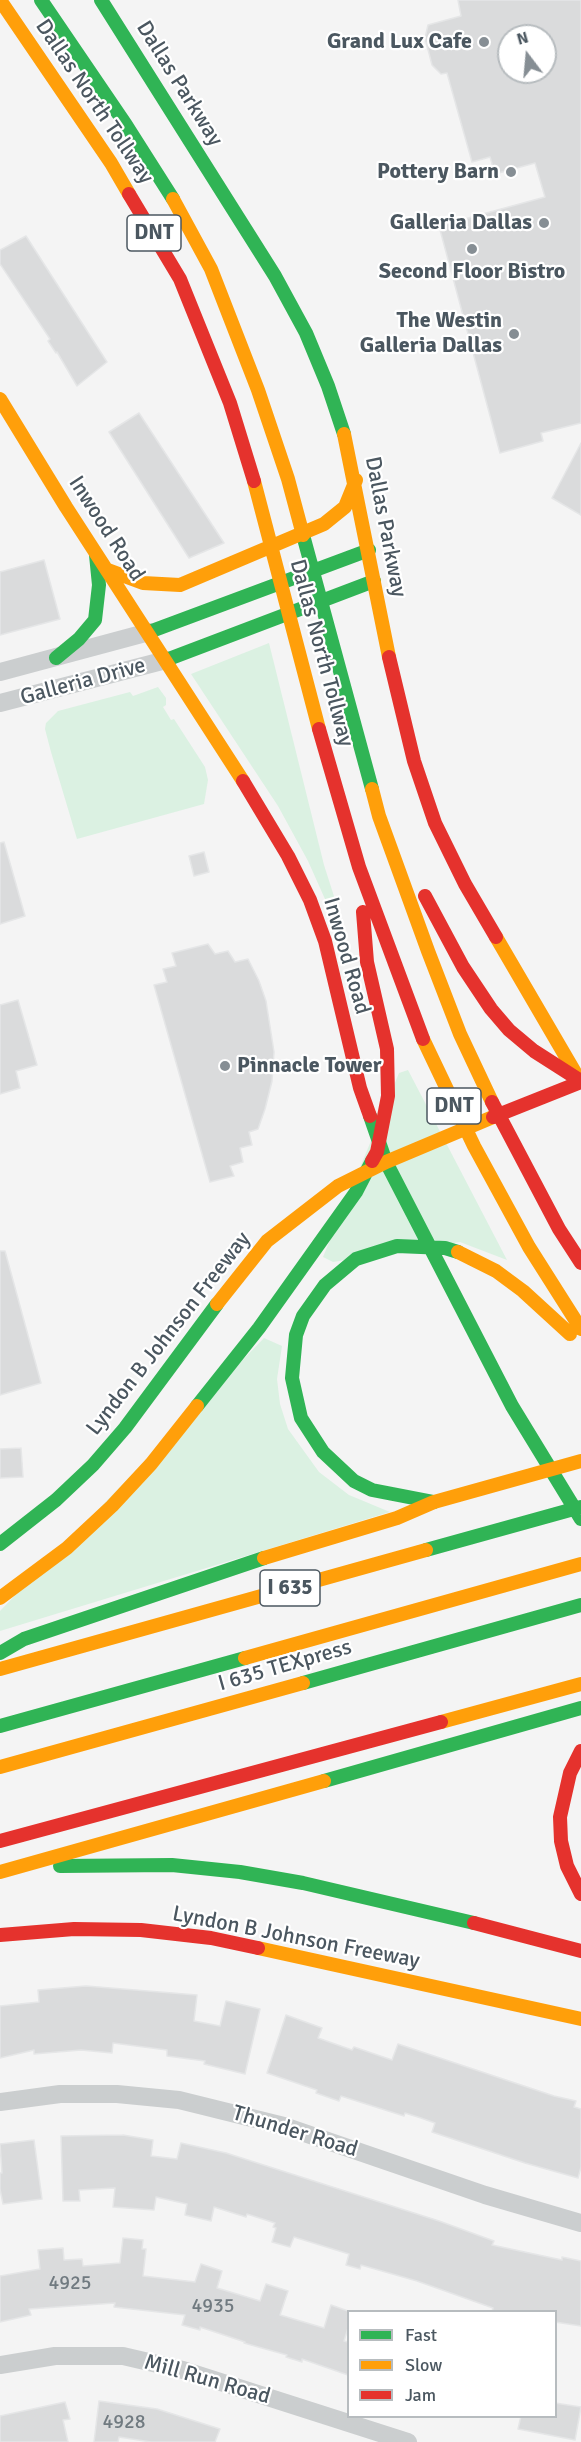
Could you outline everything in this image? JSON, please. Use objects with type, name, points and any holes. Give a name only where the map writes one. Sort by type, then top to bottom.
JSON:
[{"type":"main road","name":"Dallas North Tollway","points":[[0,0],[111,163],[180,279],[230,403],[257,492],[300,661],[359,867],[412,1013],[474,1146],[529,1248],[581,1329]]},
{"type":"main road","name":"Dallas North Tollway","points":[[41,0],[180,210],[211,269],[258,390],[288,479],[380,816],[460,1034],[507,1133],[559,1229],[581,1263]]},
{"type":"main road","name":"Dallas Parkway","points":[[101,0],[275,276],[306,333],[328,386],[348,447],[397,697],[414,761],[435,823],[465,884],[581,1082]]},
{"type":"main road","name":"Inwood Road","points":[[0,399],[149,632],[288,856],[318,921],[331,962],[360,1088],[386,1162],[512,1406],[581,1519]]},
{"type":"main road","points":[[108,570],[143,584],[180,585],[324,524],[345,507],[356,480]]},
{"type":"main road","points":[[56,658],[79,639],[95,620],[99,585],[95,550]]},
{"type":"main road","points":[[149,632],[369,550]]},
{"type":"main road","points":[[166,660],[374,581]]},
{"type":"main road","points":[[380,816],[463,966],[491,1009],[509,1030],[534,1051],[561,1071],[581,1082]]},
{"type":"main road","points":[[0,1598],[67,1548],[112,1506],[151,1464],[259,1328],[356,1192],[377,1152],[388,1096],[387,1049],[367,962],[359,867]]},
{"type":"main road","name":"Lyndon B Johnson Freeway","points":[[0,1544],[56,1500],[93,1465],[125,1428],[241,1271],[267,1241],[303,1211],[339,1186],[386,1162],[581,1082]]},
{"type":"main road","points":[[434,1502],[372,1490],[354,1481],[323,1452],[301,1418],[292,1378],[292,1356],[303,1316],[325,1285],[356,1259],[377,1251],[397,1245],[445,1248],[471,1257],[496,1271],[523,1291],[581,1344]]},
{"type":"main road","points":[[0,1653],[35,1636],[279,1553],[398,1518],[434,1502],[581,1461]]},
{"type":"main road","name":"I 635","points":[[0,1669],[581,1507]]},
{"type":"main road","name":"I 635 TEXpress","points":[[0,1726],[581,1564]]},
{"type":"main road","name":"I 635 TEXpress","points":[[0,1767],[581,1605]]},
{"type":"main road","points":[[0,1841],[581,1684]]},
{"type":"main road","points":[[0,1872],[581,1708]]},
{"type":"main road","points":[[581,1751],[570,1773],[560,1817],[561,1840],[567,1866],[581,1894]]},
{"type":"main road","points":[[16,1868],[100,1865],[172,1866],[240,1872],[314,1886],[525,1935],[581,1951]]},
{"type":"main road","name":"Lyndon B Johnson Freeway","points":[[0,1935],[96,1929],[141,1930],[211,1938],[581,2019]]},
{"type":"street","name":"Galleria Drive","points":[[0,672],[149,632]]},
{"type":"street","name":"Galleria Drive","points":[[0,703],[166,660]]},
{"type":"street","name":"Thunder Road","points":[[0,2102],[60,2094],[117,2094],[179,2100],[284,2126],[485,2195],[581,2223]]},
{"type":"street","name":"Mill Run Road","points":[[0,2365],[55,2356],[123,2356],[183,2370],[408,2442]]},
{"type":"green space","points":[[269,643],[324,865],[340,915],[333,917],[308,861],[278,806],[191,674]]},
{"type":"green space","points":[[158,687],[166,698],[166,705],[163,707],[171,720],[174,719],[205,767],[208,780],[204,804],[77,839],[51,752],[45,729],[46,723],[58,711],[130,692],[133,696]]},
{"type":"green space","points":[[408,1070],[507,1260],[460,1242],[333,1262],[323,1257],[399,1073]]},
{"type":"green space","points":[[264,1338],[282,1346],[277,1379],[280,1404],[288,1429],[319,1472],[349,1495],[390,1512],[0,1631],[0,1611]]},
{"type":"building","points":[[458,0],[581,0],[581,423],[541,433],[543,441],[500,453],[439,226],[545,197],[535,163],[495,174],[490,157],[472,162],[447,73],[441,74],[432,65],[425,38],[428,25],[461,16]]},
{"type":"building","points":[[26,236],[107,362],[77,386],[48,341],[50,339],[0,264],[0,250]]},
{"type":"building","points":[[139,413],[224,543],[189,558],[109,432]]},
{"type":"building","points":[[581,443],[581,515],[552,498]]},
{"type":"building","points":[[44,560],[60,619],[0,635],[0,572]]},
{"type":"building","points":[[4,842],[25,916],[0,924],[0,843]]},
{"type":"building","points":[[204,852],[209,872],[194,876],[189,856]]},
{"type":"building","name":"Pinnacle Tower","points":[[208,944],[215,954],[228,951],[235,962],[248,959],[266,1001],[274,1052],[272,1081],[265,1109],[258,1129],[249,1132],[252,1145],[240,1148],[243,1162],[230,1166],[234,1176],[210,1182],[154,985],[167,982],[163,969],[176,966],[172,953]]},
{"type":"building","points":[[18,1000],[37,1065],[16,1071],[20,1088],[0,1094],[0,1005]]},
{"type":"building","points":[[0,1251],[5,1251],[41,1383],[0,1395]]},
{"type":"building","points":[[21,1448],[23,1477],[0,1478],[0,1449]]},
{"type":"building","points":[[86,1986],[197,1995],[194,2021],[220,2026],[226,2001],[260,2009],[245,2074],[204,2064],[205,2061],[167,2056],[167,2050],[113,2043],[112,2053],[81,2050],[34,2054],[34,2050],[0,2058],[0,2006],[39,2002],[38,1990]]},
{"type":"building","points":[[286,2015],[322,2028],[318,2038],[352,2050],[354,2047],[392,2060],[398,2044],[554,2096],[576,2101],[574,2107],[581,2109],[581,2167],[578,2178],[432,2132],[435,2123],[421,2118],[405,2113],[404,2116],[341,2096],[339,2101],[316,2093],[317,2090],[267,2073]]},
{"type":"building","points":[[123,2135],[153,2140],[151,2156],[177,2159],[181,2143],[226,2153],[439,2221],[494,2241],[492,2245],[562,2260],[562,2257],[581,2261],[581,2326],[557,2322],[557,2310],[492,2310],[493,2308],[417,2281],[361,2265],[360,2269],[346,2265],[349,2254],[294,2237],[290,2247],[272,2242],[275,2223],[247,2214],[246,2217],[214,2207],[211,2221],[185,2215],[187,2204],[156,2197],[154,2210],[113,2207],[115,2188],[79,2190],[80,2201],[63,2201],[61,2136]]},
{"type":"building","points":[[34,2140],[42,2199],[3,2204],[0,2189],[0,2173],[2,2173],[0,2144]]},
{"type":"building","points":[[123,2238],[143,2240],[142,2249],[146,2249],[143,2276],[195,2282],[201,2264],[222,2271],[217,2288],[260,2301],[266,2284],[288,2291],[280,2315],[324,2328],[331,2305],[347,2311],[347,2331],[344,2341],[347,2342],[347,2375],[302,2359],[302,2362],[286,2357],[287,2355],[200,2327],[200,2330],[182,2325],[185,2315],[114,2307],[115,2303],[29,2309],[31,2315],[0,2322],[0,2276],[40,2269],[38,2250],[63,2248],[64,2260],[82,2259],[83,2266],[120,2263]]},
{"type":"building","points":[[99,2401],[157,2409],[220,2429],[215,2442],[151,2442],[119,2437],[118,2442],[94,2442]]},
{"type":"building","points":[[65,2402],[70,2419],[63,2420],[68,2442],[0,2442],[0,2416]]},
{"type":"building","points":[[557,2403],[581,2407],[575,2440],[518,2429],[521,2418],[557,2418]]},
{"type":"traffic: fast","points":[[41,0],[173,199]]},
{"type":"traffic: fast","points":[[101,0],[275,276],[306,333],[328,386],[344,434]]},
{"type":"traffic: fast","points":[[303,535],[372,789]]},
{"type":"traffic: fast","points":[[149,632],[369,550]]},
{"type":"traffic: fast","points":[[56,658],[79,639],[95,620],[99,585],[96,555]]},
{"type":"traffic: fast","points":[[166,660],[374,581]]},
{"type":"traffic: fast","points":[[370,1116],[386,1162],[512,1406],[581,1519]]},
{"type":"traffic: fast","points":[[197,1406],[259,1328],[356,1192],[372,1161]]},
{"type":"traffic: fast","points":[[434,1502],[372,1490],[354,1481],[323,1452],[301,1418],[292,1378],[296,1335],[303,1316],[325,1285],[356,1259],[397,1246],[445,1248],[458,1252]]},
{"type":"traffic: fast","points":[[0,1544],[56,1500],[93,1465],[125,1428],[217,1304]]},
{"type":"traffic: fast","points":[[426,1550],[581,1507]]},
{"type":"traffic: fast","points":[[0,1653],[24,1639],[264,1558]]},
{"type":"traffic: fast","points":[[303,1683],[581,1605]]},
{"type":"traffic: fast","points":[[0,1726],[245,1658]]},
{"type":"traffic: fast","points":[[324,1781],[581,1708]]},
{"type":"traffic: fast","points":[[60,1866],[172,1865],[240,1872],[303,1883],[474,1923]]},
{"type":"traffic: slow","points":[[0,0],[111,163],[129,194]]},
{"type":"traffic: slow","points":[[173,199],[211,269],[258,390],[288,479],[303,535]]},
{"type":"traffic: slow","points":[[0,399],[66,507],[243,781]]},
{"type":"traffic: slow","points":[[344,434],[389,657]]},
{"type":"traffic: slow","points":[[108,570],[143,583],[180,585],[324,524],[345,507],[356,480]]},
{"type":"traffic: slow","points":[[254,481],[319,729]]},
{"type":"traffic: slow","points":[[372,789],[379,816],[428,951],[460,1034],[492,1102]]},
{"type":"traffic: slow","points":[[496,937],[580,1081]]},
{"type":"traffic: slow","points":[[423,1039],[474,1146],[529,1247],[581,1329]]},
{"type":"traffic: slow","points":[[217,1304],[267,1241],[338,1186],[386,1162],[493,1117]]},
{"type":"traffic: slow","points":[[458,1252],[496,1271],[523,1291],[570,1334]]},
{"type":"traffic: slow","points":[[0,1598],[67,1548],[112,1506],[151,1464],[197,1406]]},
{"type":"traffic: slow","points":[[264,1558],[397,1518],[434,1502],[581,1461]]},
{"type":"traffic: slow","points":[[0,1669],[426,1550]]},
{"type":"traffic: slow","points":[[245,1658],[581,1564]]},
{"type":"traffic: slow","points":[[0,1767],[303,1683]]},
{"type":"traffic: slow","points":[[441,1722],[581,1684]]},
{"type":"traffic: slow","points":[[0,1872],[324,1781]]},
{"type":"traffic: slow","points":[[258,1948],[581,2019]]},
{"type":"traffic: jam","points":[[129,194],[180,279],[230,403],[254,481]]},
{"type":"traffic: jam","points":[[389,657],[414,761],[435,823],[465,884],[496,937]]},
{"type":"traffic: jam","points":[[319,729],[359,867],[423,1039]]},
{"type":"traffic: jam","points":[[243,781],[288,856],[310,900],[325,941],[360,1088],[370,1116]]},
{"type":"traffic: jam","points":[[425,896],[463,967],[491,1009],[509,1030],[534,1051],[581,1081]]},
{"type":"traffic: jam","points":[[363,912],[367,962],[387,1049],[388,1096],[377,1152],[372,1161]]},
{"type":"traffic: jam","points":[[493,1117],[581,1082]]},
{"type":"traffic: jam","points":[[492,1102],[559,1229],[581,1263]]},
{"type":"traffic: jam","points":[[0,1841],[441,1722]]},
{"type":"traffic: jam","points":[[581,1751],[570,1773],[560,1817],[561,1841],[567,1866],[581,1894]]},
{"type":"traffic: jam","points":[[474,1923],[581,1951]]},
{"type":"traffic: jam","points":[[0,1935],[74,1929],[141,1930],[211,1938],[258,1948]]},
{"type":"place","name":"Grand Lux Cafe","points":[[484,42]]},
{"type":"place","name":"Pottery Barn","points":[[511,172]]},
{"type":"place","name":"Galleria Dallas","points":[[544,223]]},
{"type":"place","name":"Second Floor Bistro","points":[[472,249]]},
{"type":"place","name":"The Westin Galleria Dallas","points":[[514,334]]},
{"type":"place","name":"Pinnacle Tower","points":[[225,1066]]}]
